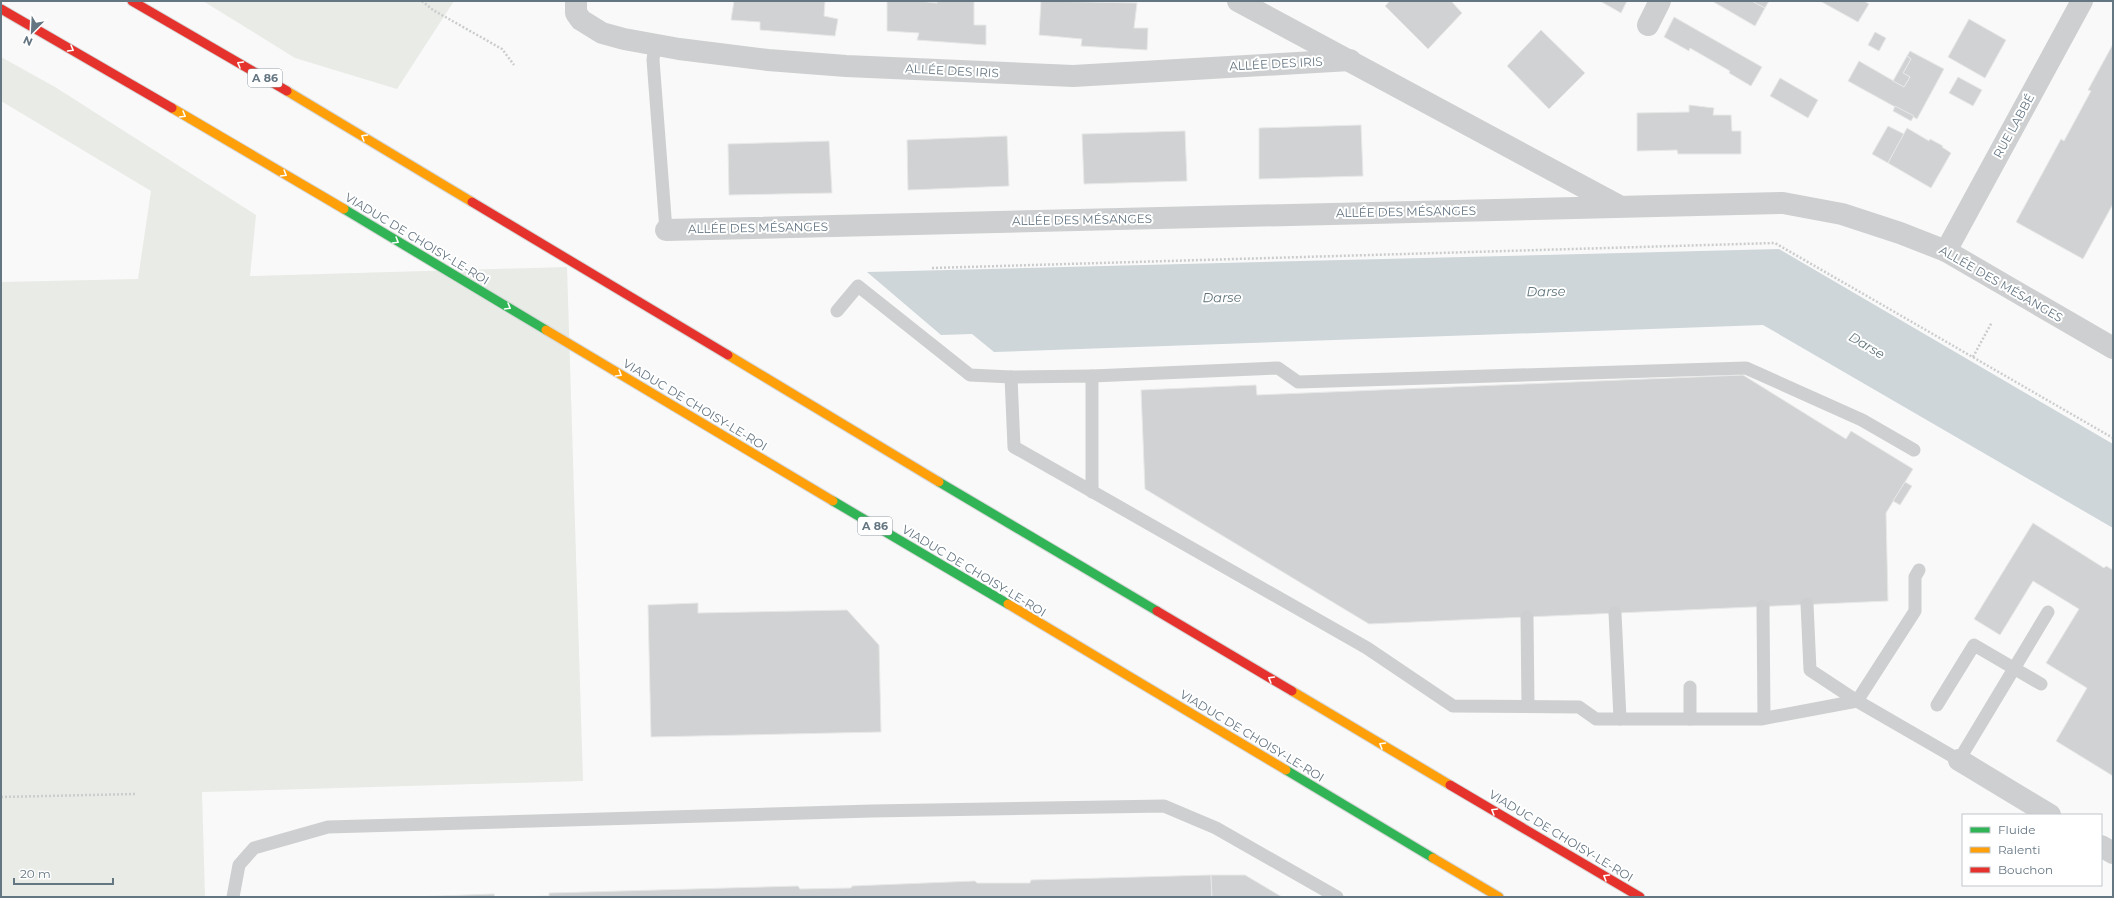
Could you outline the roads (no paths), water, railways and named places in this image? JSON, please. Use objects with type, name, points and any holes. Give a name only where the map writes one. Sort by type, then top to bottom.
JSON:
[{"type":"highway","name":"VIADUC DE CHOISY-LE-ROI","points":[[132,1],[397,157],[1021,531],[1640,897]]},
{"type":"highway","name":"VIADUC DE CHOISY-LE-ROI","points":[[1,8],[251,154],[1499,897]]},
{"type":"street","name":"ALLÉE DES IRIS","points":[[576,1],[576,13],[588,26],[609,35],[655,45],[784,61],[1074,76],[1350,60]]},
{"type":"street","name":"ALLÉE DES IRIS","points":[[1238,1],[1620,206]]},
{"type":"street","points":[[1648,24],[1660,1]]},
{"type":"street","name":"RUE LABBÉ","points":[[1946,251],[2082,1]]},
{"type":"street","name":"ALLÉE DES MÉSANGES","points":[[666,230],[1783,203],[1842,214],[1900,233],[1946,251],[2113,348]]},
{"type":"street","points":[[1959,760],[2048,814]]},
{"type":"street","points":[[2102,847],[2113,853]]},
{"type":"lane","points":[[655,45],[653,60],[666,230]]},
{"type":"lane","points":[[837,312],[858,286],[970,375],[1010,377],[1092,376],[1278,368],[1298,382],[1746,368],[1862,420],[1914,450]]},
{"type":"lane","points":[[1092,376],[1092,492]]},
{"type":"lane","points":[[1010,377],[1014,447],[1367,648],[1453,706],[1579,707],[1596,719],[1690,719],[1764,718],[1857,701],[1915,611],[1915,577],[1919,570]]},
{"type":"lane","points":[[1807,604],[1810,670],[1857,701],[1959,760],[2048,612]]},
{"type":"lane","points":[[1763,606],[1764,718]]},
{"type":"lane","points":[[1615,613],[1620,719]]},
{"type":"lane","points":[[1527,617],[1528,706]]},
{"type":"lane","points":[[1937,705],[1974,645],[2041,684]]},
{"type":"lane","points":[[1690,687],[1690,719]]},
{"type":"lane","points":[[233,897],[238,865],[254,848],[328,827],[872,811],[1164,806],[1216,828],[1337,897]]},
{"type":"water","name":"Darse","points":[[1779,249],[2113,444],[2113,528],[1763,325],[994,352],[972,334],[941,335],[867,272]]}]
